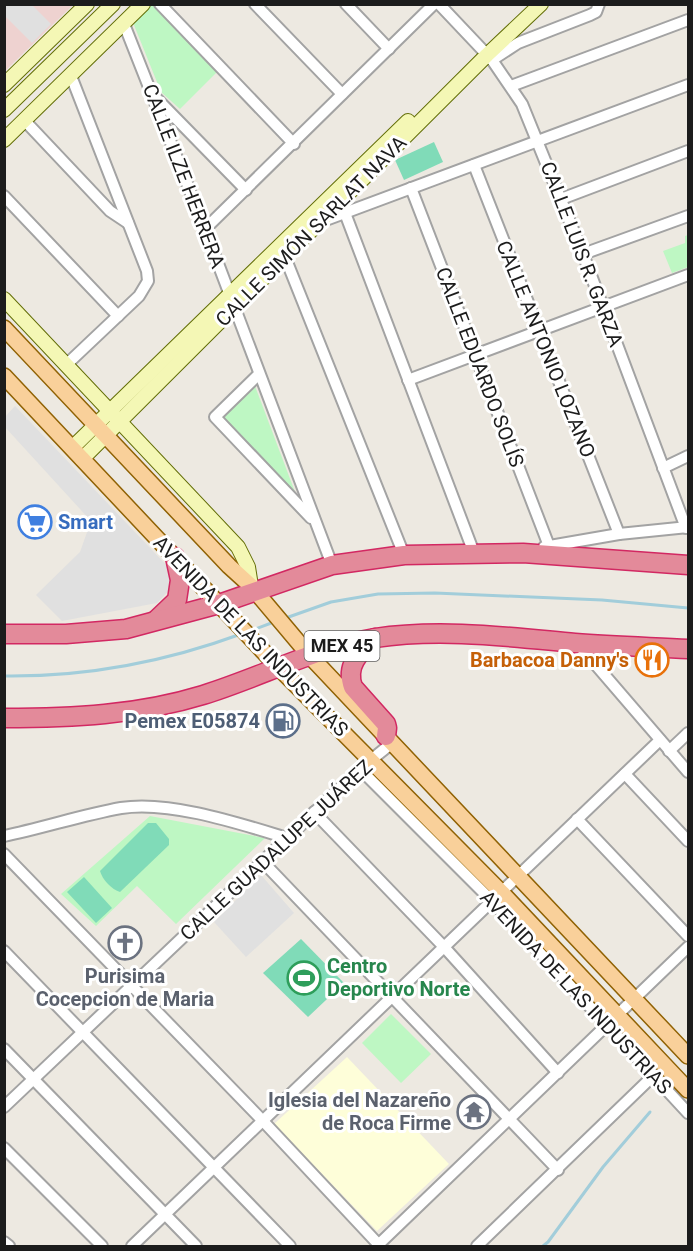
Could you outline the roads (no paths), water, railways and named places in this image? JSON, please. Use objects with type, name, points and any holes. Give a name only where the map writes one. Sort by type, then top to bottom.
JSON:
[{"type":"highway","points":[[4,634],[66,634],[116,630],[219,604],[252,588],[332,565],[404,555],[524,553],[688,565]]},
{"type":"highway","points":[[152,622],[177,600],[180,579],[175,557]]},
{"type":"highway","name":"MEX 45","points":[[4,718],[101,716],[144,709],[202,695],[309,655],[375,638],[475,633],[577,643],[688,649]]},
{"type":"highway","points":[[375,638],[358,653],[350,671],[350,681],[387,726],[389,740]]},
{"type":"main road","name":"AVENIDA DE LAS INDUSTRIAS","points":[[4,328],[228,566],[252,588],[309,655],[389,740],[635,1000],[687,1051]]},
{"type":"main road","name":"AVENIDA DE LAS INDUSTRIAS","points":[[4,376],[278,667],[366,765],[497,897],[613,1021],[688,1090]]},
{"type":"street","points":[[4,85],[87,4]]},
{"type":"street","points":[[4,110],[113,4]]},
{"type":"street","points":[[4,140],[143,4]]},
{"type":"street","points":[[160,4],[294,144]]},
{"type":"street","points":[[255,4],[342,94]]},
{"type":"street","points":[[346,4],[389,49]]},
{"type":"street","points":[[205,230],[434,4]]},
{"type":"street","name":"CALLE LUIS R. GARZA","points":[[439,4],[486,55],[522,104],[583,254],[687,527]]},
{"type":"street","name":"CALLE SIMÓN SARLAT NAVA","points":[[77,453],[95,424],[108,410],[285,257],[486,55],[527,4]]},
{"type":"street","name":"CALLE SIMÓN SARLAT NAVA","points":[[77,453],[106,436],[231,302],[541,4]]},
{"type":"street","points":[[486,55],[590,15],[596,12],[600,4]]},
{"type":"street","points":[[511,86],[688,20]]},
{"type":"street","name":"CALLE ILZE HERRERA","points":[[124,24],[332,565]]},
{"type":"street","points":[[66,365],[139,296],[148,281],[147,271],[129,223],[70,76]]},
{"type":"street","points":[[320,222],[688,85]]},
{"type":"street","points":[[153,95],[246,190]]},
{"type":"street","points":[[25,121],[110,211],[129,223]]},
{"type":"street","points":[[561,199],[688,151]]},
{"type":"street","name":"CALLE ANTONIO LOZANO","points":[[474,165],[619,534]]},
{"type":"street","name":"CALLE EDUARDO SOLÍS","points":[[411,188],[549,546]]},
{"type":"street","points":[[4,196],[118,316]]},
{"type":"street","points":[[345,213],[474,553]]},
{"type":"street","points":[[583,254],[688,216]]},
{"type":"street","points":[[285,257],[404,555]]},
{"type":"street","points":[[408,380],[688,275]]},
{"type":"street","name":"AVENIDA DE LAS INDUSTRIAS","points":[[4,299],[238,547],[249,567],[252,588]]},
{"type":"street","points":[[259,374],[215,417],[315,522]]},
{"type":"street","points":[[663,468],[688,456]]},
{"type":"street","points":[[524,553],[549,546],[619,534],[687,527]]},
{"type":"street","points":[[577,643],[688,772]]},
{"type":"street","points":[[669,751],[688,734]]},
{"type":"street","name":"CALLE GUADALUPE JUÁREZ","points":[[4,1107],[366,765],[389,740]]},
{"type":"street","points":[[518,876],[660,740]]},
{"type":"street","points":[[625,774],[688,841]]},
{"type":"street","points":[[4,836],[123,808],[165,808],[223,819],[287,838]]},
{"type":"street","points":[[315,812],[445,948],[558,1073]]},
{"type":"street","points":[[577,819],[688,936]]},
{"type":"street","points":[[4,854],[263,1121],[379,1246],[688,947]]},
{"type":"street","points":[[263,861],[391,998],[558,1170]]},
{"type":"street","name":"AVENIDA DE LAS INDUSTRIAS","points":[[497,897],[518,876]]},
{"type":"street","points":[[132,1246],[497,897]]},
{"type":"street","points":[[4,951],[290,1246]]},
{"type":"street","name":"AVENIDA DE LAS INDUSTRIAS","points":[[613,1021],[654,1075],[688,1113]]},
{"type":"street","points":[[4,1049],[196,1246]]},
{"type":"street","points":[[477,1246],[654,1075]]},
{"type":"street","points":[[4,1148],[102,1246]]},
{"type":"street","points":[[4,1242],[9,1246]]},
{"type":"waterway","points":[[283,619],[331,602],[378,594],[435,593],[602,600],[688,608]]},
{"type":"waterway","points":[[250,631],[274,622]]},
{"type":"waterway","points":[[4,676],[65,674],[124,666],[183,653],[241,634]]},
{"type":"waterway","points":[[543,1246],[603,1167],[650,1112]]},
{"type":"place","name":"Smart","points":[[35,522]]},
{"type":"place","name":"Barbacoa Danny's","points":[[652,660]]},
{"type":"place","name":"Pemex E05874","points":[[283,721]]},
{"type":"place","name":"Purisima Cocepcion de Maria","points":[[125,943]]},
{"type":"place","name":"Centro Deportivo Norte","points":[[304,978]]},
{"type":"place","name":"Iglesia del Nazareño de Roca Firme","points":[[474,1112]]}]
